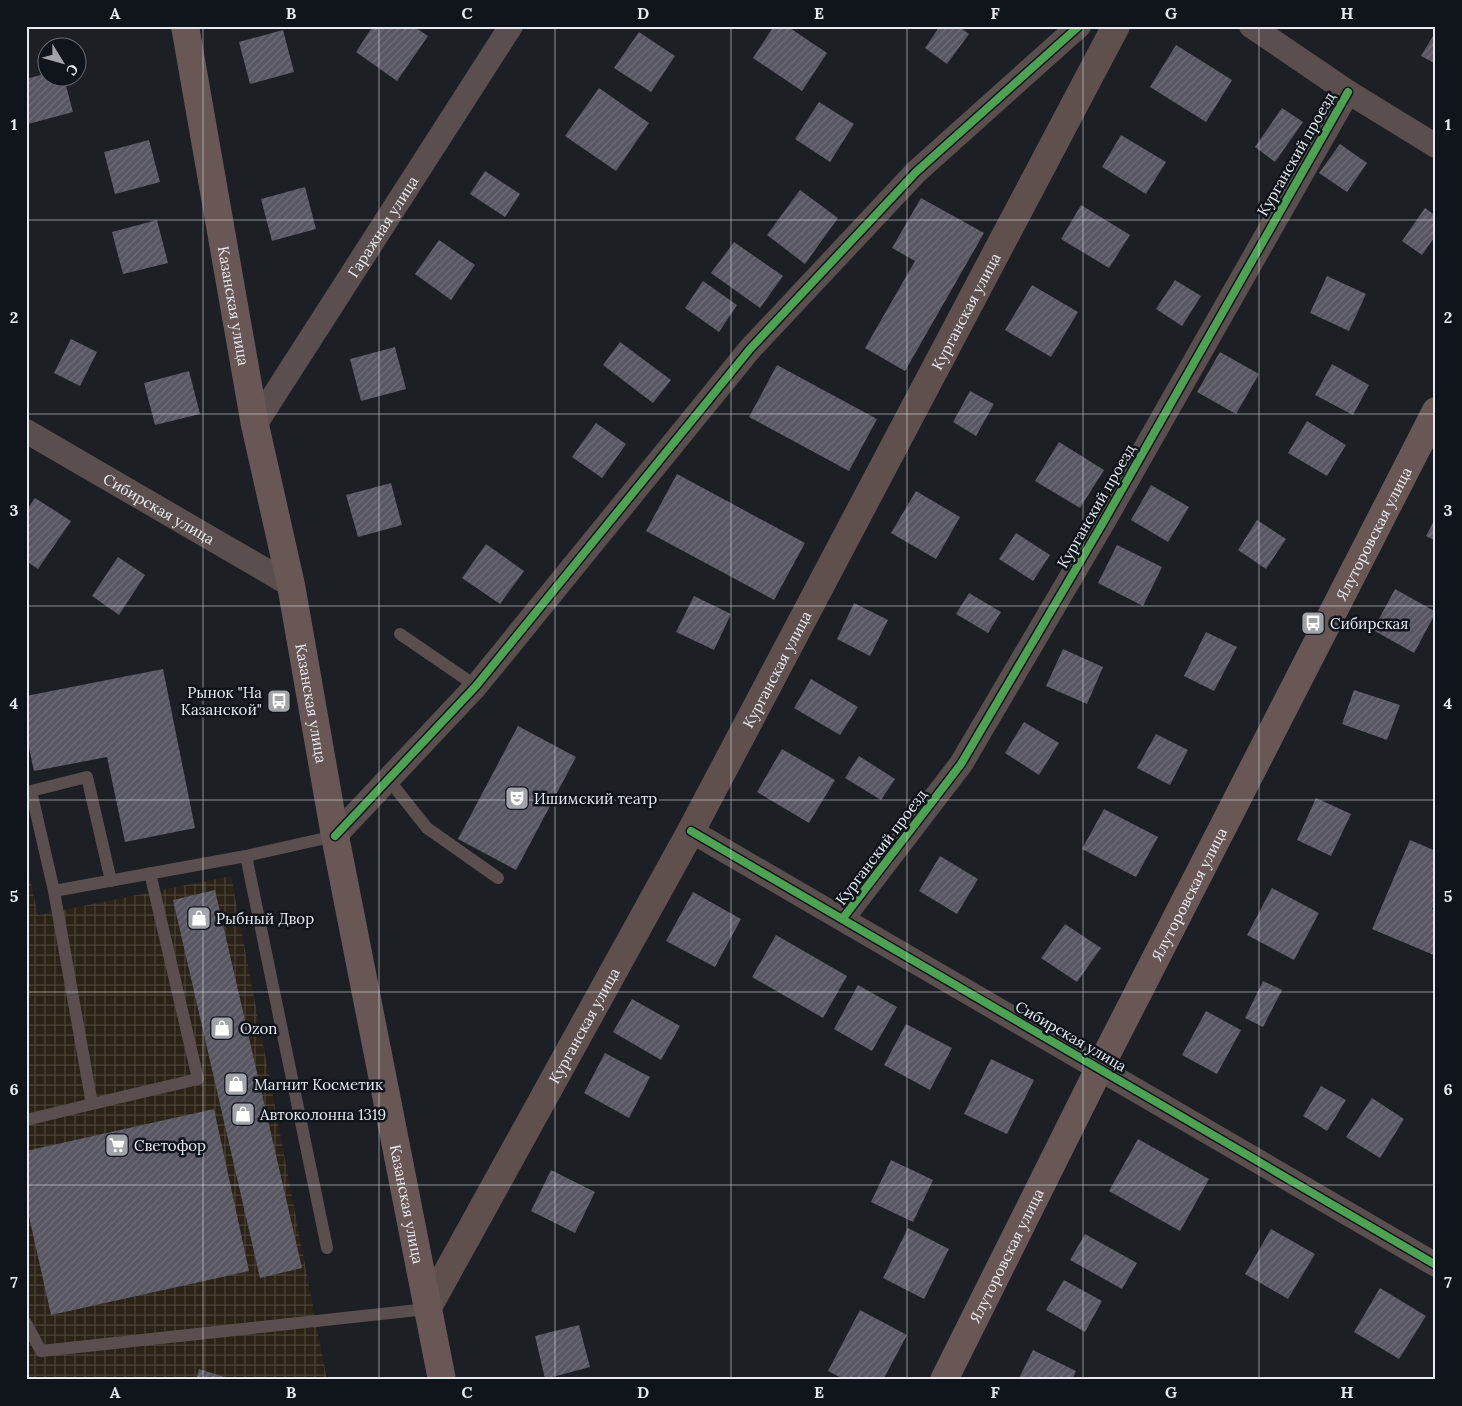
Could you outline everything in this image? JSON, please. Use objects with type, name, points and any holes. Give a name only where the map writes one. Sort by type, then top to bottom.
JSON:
[{"type":"main road","name":"Казанская улица","points":[[185,26],[255,425],[291,585],[335,836],[442,1380]]},
{"type":"main road","name":"Курганская улица","points":[[427,1309],[691,831],[1116,26]]},
{"type":"main road","name":"Ялуторовская улица","points":[[944,1380],[1099,1069],[1436,411]]},
{"type":"street","name":"Гаражная улица","points":[[255,425],[511,26]]},
{"type":"street","points":[[335,836],[476,686],[750,349],[916,172],[1079,26]]},
{"type":"street","points":[[1251,26],[1348,92],[1436,146]]},
{"type":"street","name":"Курганский проезд","points":[[843,918],[961,764],[1104,521],[1348,92]]},
{"type":"street","name":"Сибирская улица","points":[[26,431],[291,585]]},
{"type":"street","name":"Сибирская улица","points":[[691,831],[1436,1265]]},
{"type":"lane","points":[[400,634],[476,686]]},
{"type":"lane","points":[[92,1104],[54,891],[31,791],[87,777],[111,880]]},
{"type":"lane","points":[[388,779],[428,828],[498,878]]},
{"type":"lane","points":[[54,891],[246,856],[335,836]]},
{"type":"lane","points":[[246,856],[327,1248]]},
{"type":"lane","points":[[26,1120],[198,1079],[150,873]]},
{"type":"lane","points":[[26,1323],[41,1351],[427,1309]]},
{"type":"shaded area","points":[[26,860],[38,915],[231,876],[327,1380],[26,1380]]},
{"type":"building","points":[[373,26],[413,26],[428,36],[397,81],[356,52]]},
{"type":"building","points":[[774,26],[787,26],[827,53],[802,91],[753,58]]},
{"type":"building","points":[[940,26],[958,26],[969,34],[947,64],[925,48]]},
{"type":"building","points":[[283,30],[294,72],[250,84],[239,42]]},
{"type":"building","points":[[1436,31],[1436,64],[1421,56]]},
{"type":"building","points":[[639,32],[675,56],[651,92],[614,68]]},
{"type":"building","points":[[1176,45],[1232,80],[1206,122],[1150,87]]},
{"type":"building","points":[[38,76],[38,88],[67,88],[73,112],[28,124],[26,79]]},
{"type":"building","points":[[599,88],[649,123],[616,171],[565,136]]},
{"type":"building","points":[[819,102],[854,124],[830,162],[795,139]]},
{"type":"building","points":[[1282,108],[1303,122],[1275,162],[1255,147]]},
{"type":"building","points":[[1121,135],[1166,162],[1146,194],[1102,167]]},
{"type":"building","points":[[149,140],[160,182],[115,194],[104,152]]},
{"type":"building","points":[[1340,144],[1367,163],[1347,192],[1319,173]]},
{"type":"building","points":[[485,171],[520,194],[505,217],[470,194]]},
{"type":"building","points":[[305,187],[316,229],[272,241],[261,199]]},
{"type":"building","points":[[800,190],[838,218],[805,264],[767,235]]},
{"type":"building","points":[[921,198],[984,233],[905,371],[865,348],[915,261],[892,248]]},
{"type":"building","points":[[1081,205],[1130,235],[1109,268],[1061,239]]},
{"type":"building","points":[[1425,208],[1436,216],[1436,235],[1422,255],[1402,241]]},
{"type":"building","points":[[157,220],[168,263],[123,274],[112,232]]},
{"type":"building","points":[[439,240],[475,265],[451,300],[415,274]]},
{"type":"building","points":[[734,242],[783,276],[760,308],[711,273]]},
{"type":"building","points":[[1327,276],[1366,294],[1349,331],[1310,313]]},
{"type":"building","points":[[1175,280],[1201,296],[1182,326],[1156,309]]},
{"type":"building","points":[[703,281],[737,305],[719,332],[685,308]]},
{"type":"building","points":[[1032,285],[1078,312],[1051,357],[1005,330]]},
{"type":"building","points":[[71,339],[97,352],[80,386],[54,373]]},
{"type":"building","points":[[620,342],[671,380],[653,403],[603,365]]},
{"type":"building","points":[[395,347],[406,389],[361,401],[350,359]]},
{"type":"building","points":[[1220,352],[1259,374],[1236,414],[1197,392]]},
{"type":"building","points":[[1332,364],[1369,385],[1353,415],[1315,395]]},
{"type":"building","points":[[777,365],[877,419],[849,471],[749,417]]},
{"type":"building","points":[[189,371],[200,414],[155,425],[144,383]]},
{"type":"building","points":[[970,391],[994,404],[976,436],[953,422]]},
{"type":"building","points":[[1307,421],[1346,445],[1327,476],[1288,453]]},
{"type":"building","points":[[596,423],[626,444],[602,478],[572,457]]},
{"type":"building","points":[[1059,442],[1104,470],[1080,508],[1035,481]]},
{"type":"building","points":[[677,474],[805,543],[774,600],[646,531]]},
{"type":"building","points":[[391,483],[402,525],[358,537],[346,495]]},
{"type":"building","points":[[1151,485],[1189,507],[1168,542],[1131,520]]},
{"type":"building","points":[[916,491],[960,517],[936,559],[891,533]]},
{"type":"building","points":[[35,498],[71,521],[38,569],[26,561],[26,511]]},
{"type":"building","points":[[1436,517],[1436,541],[1426,536]]},
{"type":"building","points":[[1257,520],[1286,539],[1266,569],[1238,550]]},
{"type":"building","points":[[1016,533],[1050,555],[1033,581],[999,559]]},
{"type":"building","points":[[486,544],[524,571],[500,604],[462,578]]},
{"type":"building","points":[[1117,545],[1162,567],[1143,606],[1098,583]]},
{"type":"building","points":[[118,557],[145,575],[119,615],[92,596]]},
{"type":"building","points":[[1395,589],[1436,612],[1414,653],[1373,630]]},
{"type":"building","points":[[969,593],[1001,612],[988,633],[956,614]]},
{"type":"building","points":[[694,596],[731,614],[714,650],[676,632]]},
{"type":"building","points":[[854,603],[888,620],[870,656],[837,639]]},
{"type":"building","points":[[1206,632],[1237,647],[1214,691],[1184,676]]},
{"type":"building","points":[[1063,649],[1103,667],[1087,704],[1046,686]]},
{"type":"building","points":[[163,669],[195,828],[125,842],[107,757],[34,771],[26,734],[26,696]]},
{"type":"building","points":[[811,679],[858,707],[840,735],[794,708]]},
{"type":"building","points":[[1354,690],[1400,705],[1387,740],[1342,724]]},
{"type":"building","points":[[1024,722],[1059,743],[1039,775],[1005,753]]},
{"type":"building","name":"Ишимский театр","points":[[518,726],[576,757],[516,870],[458,839]]},
{"type":"building","points":[[1156,734],[1188,750],[1170,785],[1137,768]]},
{"type":"building","points":[[782,749],[835,780],[809,823],[757,792]]},
{"type":"building","points":[[859,756],[895,779],[881,800],[845,778]]},
{"type":"building","points":[[1316,798],[1351,814],[1331,856],[1297,840]]},
{"type":"building","points":[[1104,809],[1158,837],[1136,877],[1082,849]]},
{"type":"building","points":[[1410,840],[1436,851],[1436,899],[1432,909],[1436,910],[1436,956],[1372,929]]},
{"type":"building","points":[[940,856],[978,879],[957,914],[919,891]]},
{"type":"building","points":[[1272,888],[1319,913],[1294,960],[1247,935]]},
{"type":"building","points":[[215,890],[302,1268],[260,1278],[173,900]]},
{"type":"building","points":[[693,892],[741,919],[715,967],[666,941]]},
{"type":"building","points":[[1065,924],[1101,948],[1077,982],[1041,958]]},
{"type":"building","points":[[776,935],[847,976],[823,1018],[752,977]]},
{"type":"building","points":[[1263,981],[1282,990],[1263,1027],[1245,1018]]},
{"type":"building","points":[[858,985],[897,1007],[872,1051],[834,1029]]},
{"type":"building","points":[[632,999],[680,1026],[661,1060],[613,1032]]},
{"type":"building","points":[[1206,1011],[1241,1030],[1217,1074],[1182,1055]]},
{"type":"building","points":[[906,1024],[952,1048],[930,1090],[884,1065]]},
{"type":"building","points":[[605,1053],[650,1077],[629,1118],[584,1093]]},
{"type":"building","points":[[991,1059],[1034,1080],[1007,1134],[964,1114]]},
{"type":"building","points":[[1321,1086],[1346,1100],[1327,1131],[1303,1116]]},
{"type":"building","points":[[1372,1098],[1404,1119],[1380,1158],[1346,1137]]},
{"type":"building","points":[[214,1109],[249,1271],[51,1315],[26,1203],[26,1151]]},
{"type":"building","points":[[1138,1139],[1209,1179],[1180,1231],[1109,1191]]},
{"type":"building","points":[[891,1160],[933,1180],[913,1222],[871,1202]]},
{"type":"building","points":[[551,1170],[595,1192],[575,1233],[531,1211]]},
{"type":"building","points":[[908,1228],[949,1249],[924,1299],[883,1278]]},
{"type":"building","points":[[1271,1229],[1315,1254],[1288,1299],[1245,1274]]},
{"type":"building","points":[[1085,1234],[1137,1263],[1122,1289],[1070,1260]]},
{"type":"building","points":[[1064,1280],[1102,1301],[1085,1332],[1046,1310]]},
{"type":"building","points":[[1380,1288],[1426,1316],[1399,1359],[1354,1332]]},
{"type":"building","points":[[860,1310],[907,1335],[883,1380],[845,1380],[828,1371]]},
{"type":"building","points":[[579,1325],[590,1367],[545,1379],[535,1336]]},
{"type":"building","points":[[1033,1350],[1076,1371],[1072,1380],[1018,1380]]},
{"type":"building","points":[[199,1369],[231,1379],[231,1380],[196,1380]]},
{"type":"cycle path","points":[[335,836],[476,686],[750,349],[916,172],[1079,26]]},
{"type":"cycle path","points":[[843,918],[961,764],[1104,521],[1348,92]]},
{"type":"cycle path","points":[[691,831],[1436,1265]]},
{"type":"place","name":"Сибирская","points":[[1313,623]]},
{"type":"place","name":"Рынок \"На Казанской\"","points":[[279,701]]},
{"type":"place","name":"Ишимский театр","points":[[517,798]]},
{"type":"place","name":"Рыбный Двор","points":[[199,918]]},
{"type":"place","name":"Ozon","points":[[222,1028]]},
{"type":"place","name":"Магнит Косметик","points":[[236,1084]]},
{"type":"place","name":"Автоколонна 1319","points":[[243,1114]]},
{"type":"place","name":"Светофор","points":[[117,1145]]}]
